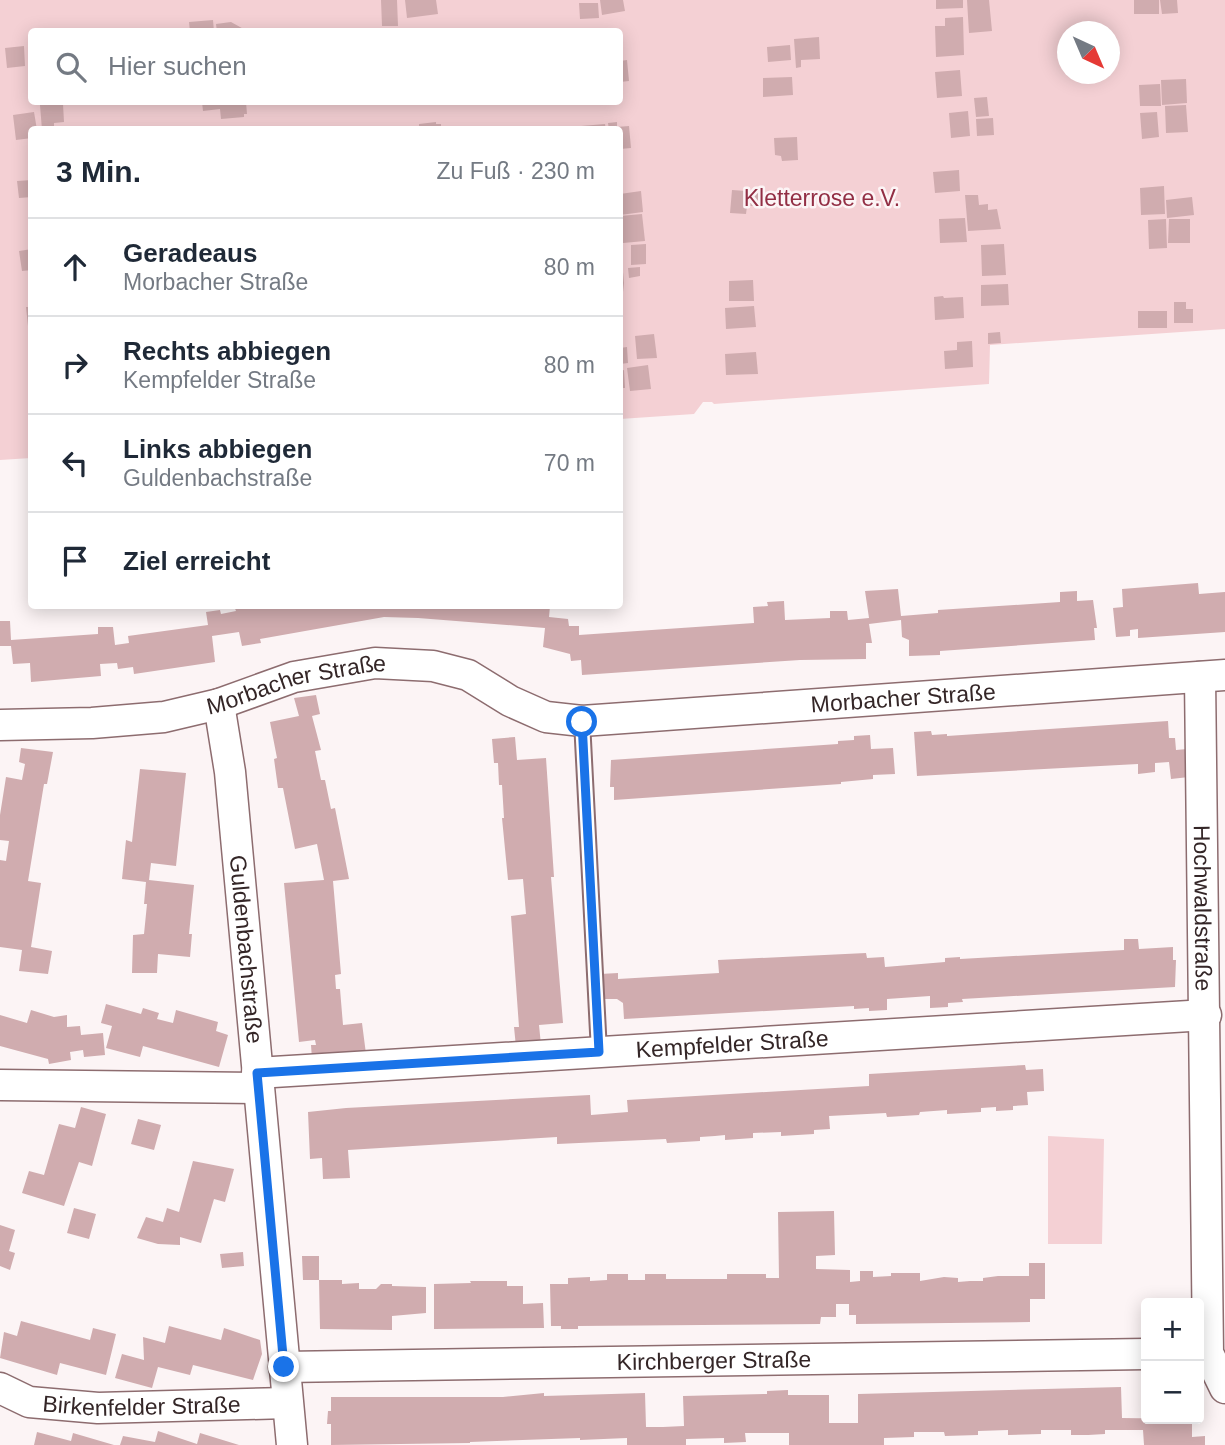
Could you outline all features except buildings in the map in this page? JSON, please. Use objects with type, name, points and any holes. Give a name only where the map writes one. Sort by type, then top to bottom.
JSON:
[{"type":"street","name":"Morbacher Straße","points":[[0,725],[92,723],[164,717],[219,704],[294,677],[375,663],[433,666],[467,676],[510,701],[546,717],[582,722],[1212,676]]},
{"type":"street","name":"Hochwaldstraße","points":[[1212,676],[1204,1353],[1225,1388]]},
{"type":"street","name":"Guldenbachstraße","points":[[219,704],[230,772],[292,1445]]},
{"type":"street","name":"Kempfelder Straße","points":[[258,1080],[599,1052],[1206,1015]]},
{"type":"street","points":[[0,1085],[258,1080]]},
{"type":"street","name":"Kirchberger Straße","points":[[284,1367],[1141,1354]]},
{"type":"street","name":"Birkenfelder Straße","points":[[0,1388],[29,1402],[99,1408],[287,1403]]},
{"type":"lane","points":[[582,722],[599,1052]]},
{"type":"green space","name":"Kletterrose e.V.","points":[[0,0],[1225,0],[1225,329],[990,345],[989,384],[714,404],[703,402],[694,414],[623,419],[623,126],[28,126],[28,458],[0,460]]},
{"type":"green space","points":[[1048,1136],[1104,1139],[1102,1244],[1048,1244]]},
{"type":"route","points":[[284,1367],[257,1073],[599,1052],[582,722]]}]
